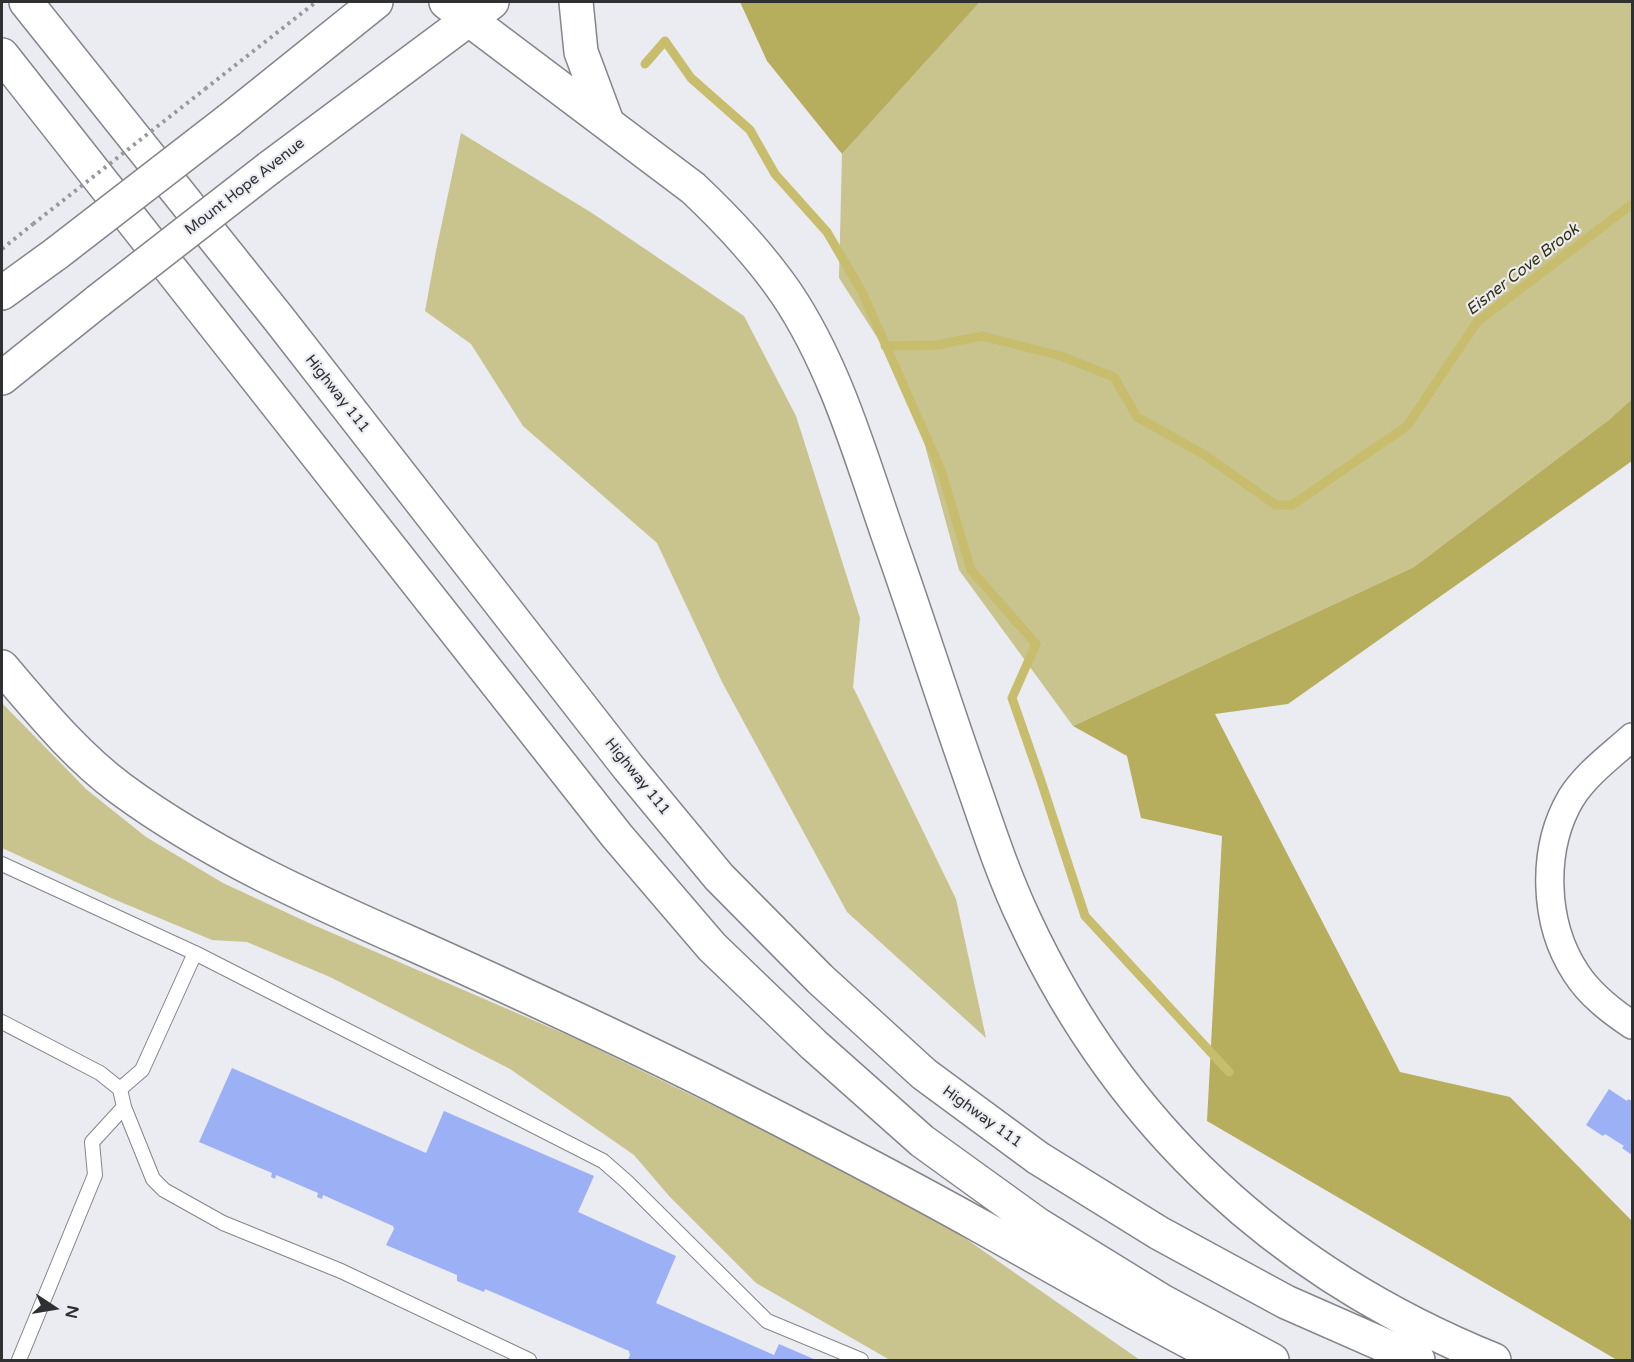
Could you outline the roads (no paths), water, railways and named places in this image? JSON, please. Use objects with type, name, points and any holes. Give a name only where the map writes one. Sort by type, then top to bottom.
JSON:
[{"type":"main road","name":"Highway 111","points":[[26,2],[279,319],[628,767],[719,877],[820,980],[924,1074],[1038,1158],[1159,1233],[1286,1302],[1418,1360]]},
{"type":"main road","points":[[2,294],[229,120],[376,2]]},
{"type":"main road","points":[[576,2],[581,52],[607,122]]},
{"type":"main road","points":[[468,8],[607,122],[693,188],[727,220],[776,279],[813,340],[856,445],[985,820],[1023,918],[1051,975],[1119,1080],[1158,1129],[1200,1173],[1295,1252],[1347,1287],[1401,1318],[1460,1347],[1494,1360]]},
{"type":"main road","name":"Mount Hope Avenue","points":[[2,378],[468,8]]},
{"type":"main road","points":[[2,55],[617,836],[712,946],[814,1045],[922,1140],[1037,1224],[1162,1301],[1272,1360]]},
{"type":"main road","points":[[2,668],[79,754],[119,787],[211,848],[317,901],[598,1029],[730,1094],[917,1191],[1142,1317],[1225,1360]]},
{"type":"street","points":[[1632,737],[1591,774],[1569,802],[1560,819],[1554,842],[1550,882],[1554,917],[1569,961],[1594,994],[1632,1025]]},
{"type":"lane","points":[[2,864],[195,952],[603,1161],[767,1321],[861,1360]]},
{"type":"lane","points":[[120,1089],[142,1070],[195,952]]},
{"type":"lane","points":[[2,1023],[100,1073],[120,1089],[124,1107],[153,1179],[164,1190],[223,1223],[341,1271],[529,1360]]},
{"type":"lane","points":[[19,1360],[95,1174],[92,1142],[124,1107]]},
{"type":"waterway","points":[[645,64],[665,41],[691,78],[750,130],[775,174],[827,232],[862,292],[941,470],[971,570],[1036,644],[1012,698],[1085,916],[1229,1072]]},
{"type":"waterway","name":"Eisner Cove Brook","points":[[885,346],[937,345],[982,336],[1061,356],[1114,377],[1137,417],[1203,454],[1276,505],[1292,505],[1407,426],[1477,322],[1632,204]]}]
